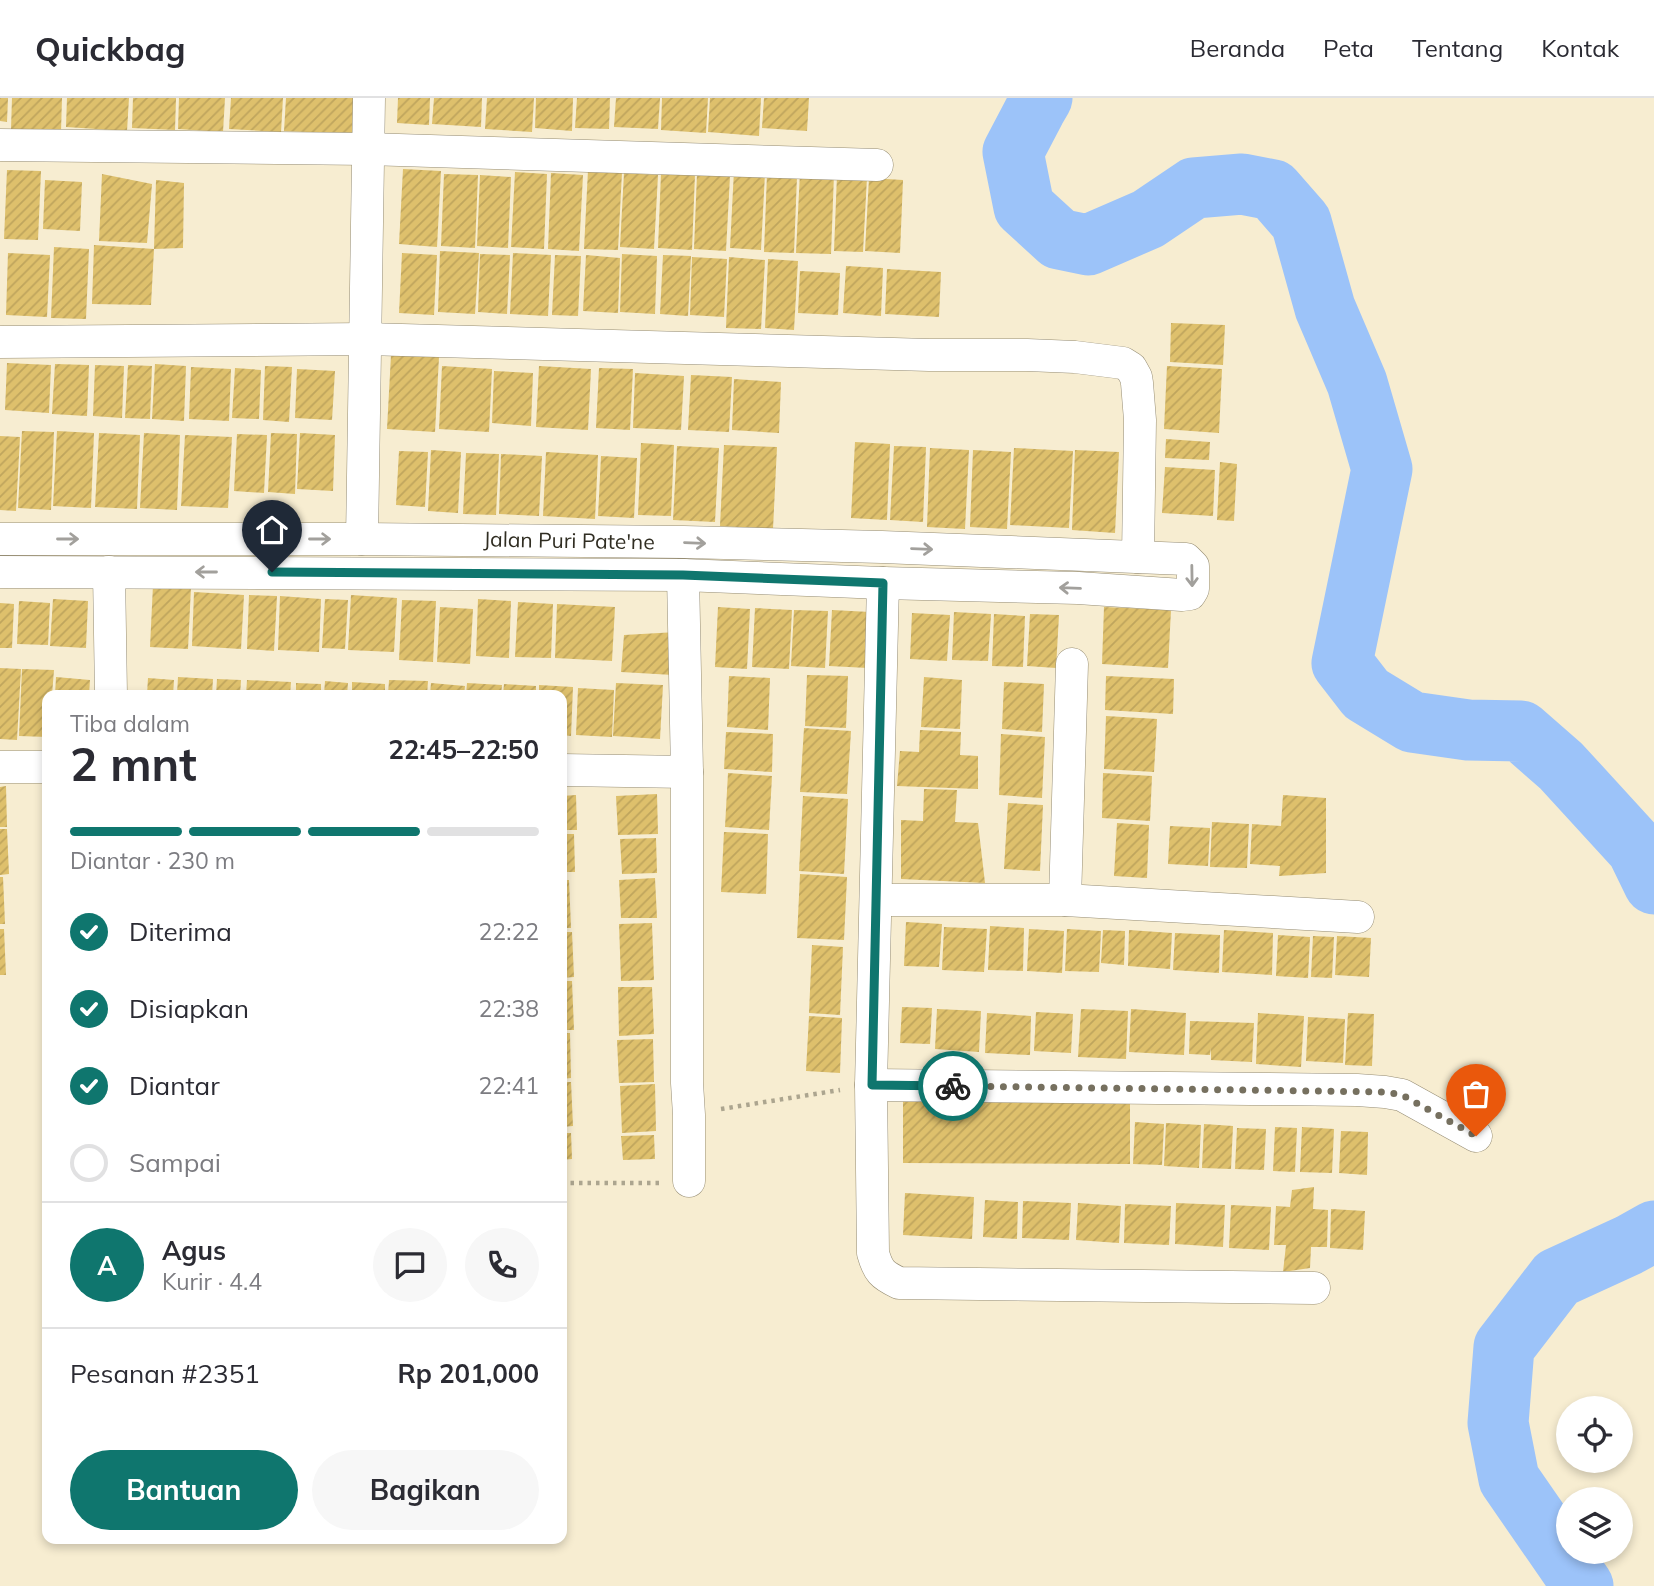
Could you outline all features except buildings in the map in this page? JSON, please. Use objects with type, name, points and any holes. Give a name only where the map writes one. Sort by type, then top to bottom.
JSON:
[{"type":"street","points":[[362,539],[369,98]]},
{"type":"street","points":[[0,145],[367,149],[877,165]]},
{"type":"street","points":[[0,342],[366,339],[929,355],[1027,355],[1123,363],[1131,368],[1136,377],[1140,420],[1138,557]]},
{"type":"street","name":"Jalan Puri Pate'ne","points":[[0,539],[684,542],[1186,559],[1193,566],[1193,589],[1190,594],[1182,595],[1078,588],[683,575],[0,572]]},
{"type":"street","points":[[249,539],[249,572]]},
{"type":"street","points":[[776,579],[777,545]]},
{"type":"street","points":[[109,572],[111,690]]},
{"type":"street","points":[[683,575],[689,1181]]},
{"type":"street","points":[[883,583],[872,1085],[873,1253],[877,1267],[884,1276],[899,1283],[1314,1288]]},
{"type":"street","points":[[1065,900],[1072,664]]},
{"type":"street","points":[[0,767],[42,767]]},
{"type":"street","points":[[567,770],[687,772]]},
{"type":"street","points":[[876,900],[1065,900],[1358,917]]},
{"type":"street","points":[[872,1085],[1385,1092],[1402,1095],[1476,1136]]},
{"type":"path","points":[[689,1115],[872,1085]]},
{"type":"path","points":[[567,1183],[689,1181]]},
{"type":"waterway","points":[[1042,98],[1013,152],[1024,207],[1059,239],[1088,245],[1148,219],[1194,188],[1242,184],[1273,190],[1301,222],[1325,308],[1357,383],[1382,469],[1342,663],[1366,694],[1412,722],[1468,730],[1521,731],[1561,766],[1637,849],[1654,884]]},
{"type":"waterway","points":[[1583,1586],[1509,1479],[1498,1423],[1504,1347],[1557,1278],[1654,1231]]},
{"type":"way so far","points":[[953,1086],[1385,1092],[1402,1095],[1476,1136]]},
{"type":"route","points":[[272,572],[683,575],[883,583],[872,1085],[953,1086]]}]
